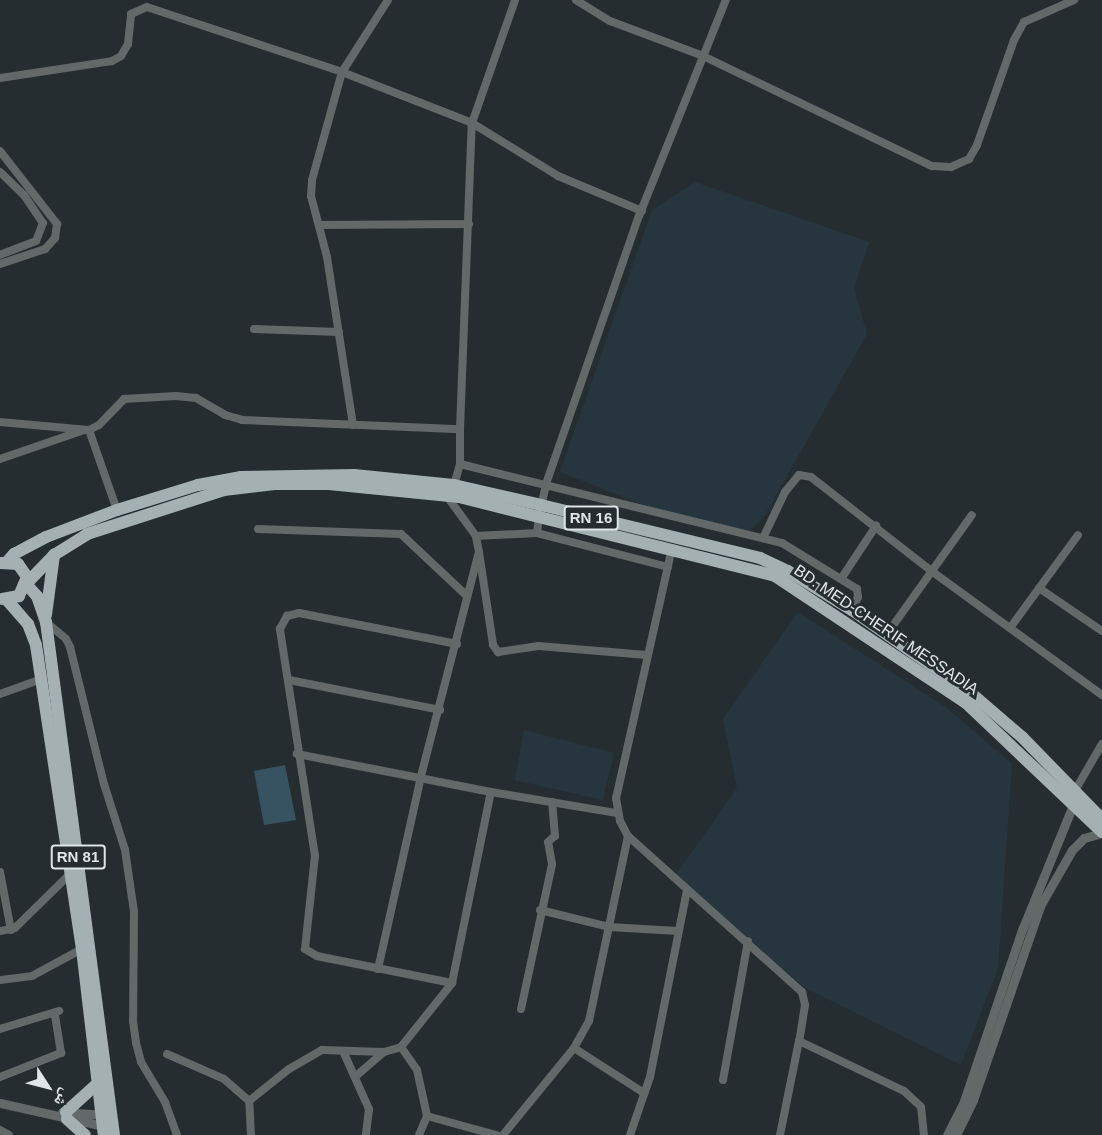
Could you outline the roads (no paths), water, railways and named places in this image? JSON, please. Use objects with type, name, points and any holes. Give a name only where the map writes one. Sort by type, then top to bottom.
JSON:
[{"type":"highway","name":"BD. MED-CHERIF MESSADIA","points":[[2,563],[46,537],[117,510],[198,485],[242,477],[323,474],[450,490],[760,558],[852,610],[999,717],[1102,833]]},
{"type":"highway","name":"BD. MED-CHERIF MESSADIA","points":[[3,599],[19,596],[54,555],[87,534],[116,523],[234,489],[329,484],[450,490]]},
{"type":"highway","name":"BD. MED-CHERIF MESSADIA","points":[[540,511],[672,549],[755,568],[805,593],[965,702],[1072,799],[1102,819]]},
{"type":"highway","points":[[46,622],[54,555]]},
{"type":"highway","points":[[2,563],[22,568],[27,584]]},
{"type":"highway","name":"RN 81","points":[[27,584],[37,596],[46,622],[108,1126]]},
{"type":"highway","name":"RN 81","points":[[3,599],[33,634],[42,679],[82,950],[98,1083],[108,1126]]},
{"type":"highway","points":[[85,1135],[62,1115],[98,1083]]},
{"type":"street","points":[[353,425],[339,332],[319,225],[311,196],[312,180],[342,72],[388,0]]},
{"type":"street","points":[[515,0],[472,123],[460,464],[450,490],[476,536],[493,645],[498,652],[539,646],[647,655]]},
{"type":"street","points":[[576,0],[610,21],[703,56],[932,166],[951,167],[969,159],[977,145],[1024,22],[1074,0]]},
{"type":"street","points":[[537,533],[546,484],[642,211],[726,0]]},
{"type":"street","points":[[0,78],[112,61],[121,56],[128,44],[131,14],[147,7],[342,72],[472,123],[558,176],[642,211]]},
{"type":"street","points":[[0,152],[57,224],[55,238],[45,249],[0,264]]},
{"type":"street","points":[[0,172],[43,223],[36,241],[0,255]]},
{"type":"street","points":[[319,225],[468,224]]},
{"type":"street","points":[[254,329],[339,332]]},
{"type":"street","points":[[0,459],[99,425],[124,399],[176,396],[196,398],[225,416],[242,420],[460,429]]},
{"type":"street","points":[[0,422],[88,430]]},
{"type":"street","points":[[88,430],[117,510]]},
{"type":"street","points":[[460,464],[764,536],[805,555],[858,591],[852,610]]},
{"type":"street","points":[[764,536],[785,492],[799,475],[811,477],[930,570],[1102,695]]},
{"type":"street","points":[[887,634],[930,570],[972,515]]},
{"type":"street","points":[[841,579],[876,526]]},
{"type":"street","points":[[258,529],[400,534],[465,594]]},
{"type":"street","points":[[476,536],[537,533],[668,567]]},
{"type":"street","points":[[1010,628],[1078,535]]},
{"type":"street","points":[[672,549],[616,798],[617,813],[628,836],[748,941],[802,992],[805,1005],[780,1135]]},
{"type":"street","points":[[378,969],[421,776],[456,644],[465,594],[478,552]]},
{"type":"street","points":[[1039,588],[1102,631]]},
{"type":"street","points":[[452,983],[317,956],[305,949],[315,856],[297,754],[289,680],[280,628],[292,614],[456,644]]},
{"type":"street","points":[[46,622],[66,639],[70,648],[104,784],[125,850],[134,912],[132,1021],[136,1043],[141,1062],[165,1102],[177,1135]]},
{"type":"street","points":[[0,694],[42,679]]},
{"type":"street","points":[[289,680],[440,710]]},
{"type":"street","points":[[953,1132],[987,1039],[1022,930],[1072,799],[1099,756],[1102,744]]},
{"type":"street","points":[[297,754],[421,776],[491,792],[617,813]]},
{"type":"street","points":[[249,1101],[311,1054],[343,1051],[384,1052],[401,1047],[452,983],[491,792]]},
{"type":"street","points":[[521,1009],[540,910],[552,864],[548,842],[555,836],[552,802]]},
{"type":"street","points":[[953,1132],[1040,906],[1078,842],[1091,834],[1102,833]]},
{"type":"street","points":[[503,1135],[574,1048],[589,1021],[628,836]]},
{"type":"street","points":[[0,872],[11,930]]},
{"type":"street","points":[[0,931],[11,930],[71,873]]},
{"type":"street","points":[[630,1135],[644,1093],[687,890]]},
{"type":"street","points":[[540,910],[609,927],[678,931]]},
{"type":"street","points":[[723,1080],[748,941]]},
{"type":"street","points":[[0,981],[32,976],[82,950]]},
{"type":"street","points":[[0,1029],[57,1013],[61,1053],[0,1077]]},
{"type":"street","points":[[799,1041],[904,1091],[921,1107],[924,1135]]},
{"type":"street","points":[[401,1047],[417,1070],[427,1116],[418,1135]]},
{"type":"street","points":[[574,1048],[644,1093]]},
{"type":"street","points":[[343,1051],[369,1109],[366,1135]]},
{"type":"street","points":[[355,1077],[384,1052]]},
{"type":"street","points":[[167,1054],[224,1079],[249,1101],[251,1135]]},
{"type":"street","points":[[0,1100],[108,1126]]},
{"type":"street","points":[[427,1116],[469,1132],[496,1135]]},
{"type":"street","points":[[0,1130],[9,1135]]}]
